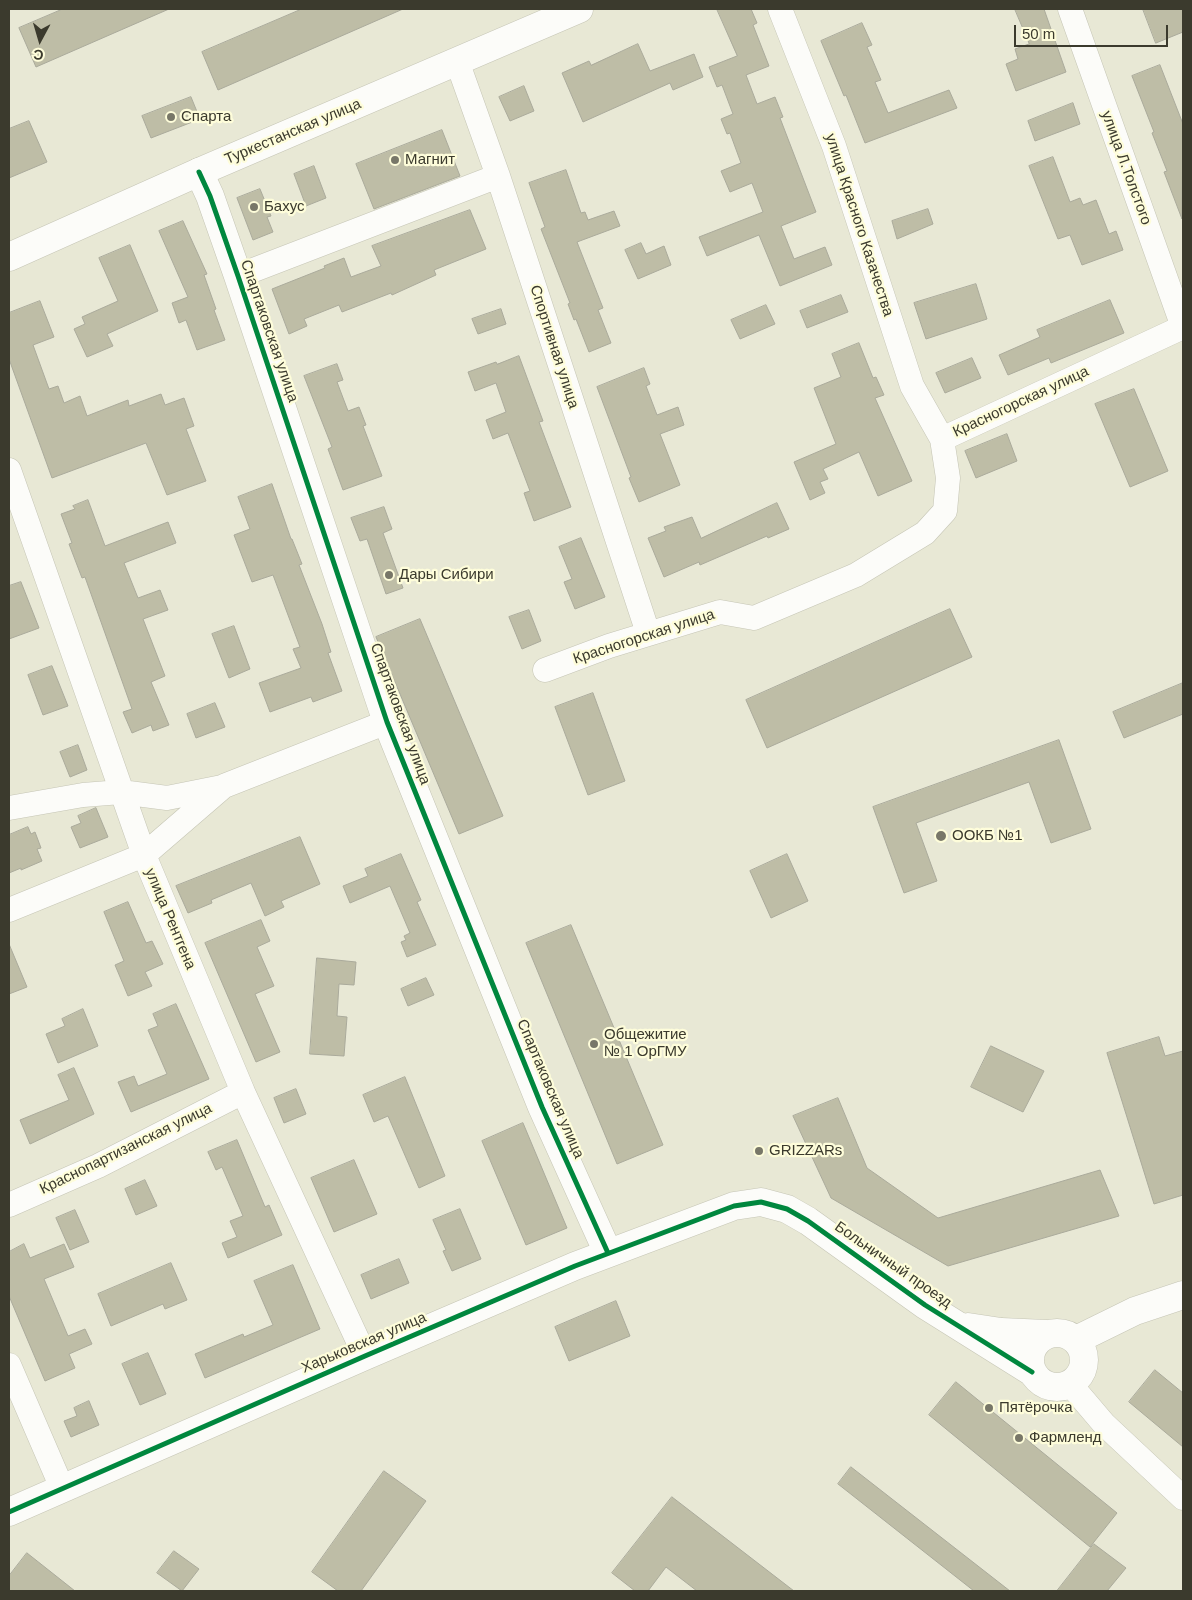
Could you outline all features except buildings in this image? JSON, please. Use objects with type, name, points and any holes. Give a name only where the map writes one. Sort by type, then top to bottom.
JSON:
[{"type":"street","name":"Туркестанская улица","points":[[9,257],[199,172],[579,9]]},
{"type":"street","name":"улица Красного Казачества","points":[[780,9],[834,146],[912,386],[942,439]]},
{"type":"street","name":"улица Л.Толстого","points":[[1070,9],[1183,327]]},
{"type":"street","name":"Спортивная улица","points":[[457,61],[498,176],[648,633]]},
{"type":"street","name":"Спартаковская улица","points":[[199,172],[210,196],[238,276],[387,722],[542,1107],[608,1253]]},
{"type":"street","points":[[238,276],[498,176]]},
{"type":"street","name":"Красногорская улица","points":[[545,670],[648,633],[720,612],[754,618],[856,575],[925,533],[945,511],[948,478],[942,439],[1183,327]]},
{"type":"street","name":"улица Рентгена","points":[[9,470],[144,856],[243,1092],[365,1356]]},
{"type":"street","points":[[9,808],[83,795],[121,792],[167,798],[224,786],[387,722]]},
{"type":"street","points":[[9,910],[144,856],[224,786]]},
{"type":"street","name":"Краснопартизанская улица","points":[[9,1205],[98,1166],[243,1092]]},
{"type":"street","name":"Больничный проезд","points":[[734,1206],[760,1202],[787,1209],[808,1221],[926,1305],[1032,1372]]},
{"type":"street","name":"Харьковская улица","points":[[9,1512],[365,1356],[608,1253],[734,1206]]},
{"type":"street","points":[[1076,1340],[1135,1311],[1183,1295]]},
{"type":"street","name":"Больничный проезд","points":[[962,1327],[1001,1332],[1046,1334]]},
{"type":"street","points":[[1056,1332],[1067,1334],[1076,1340],[1084,1355],[1084,1363],[1077,1378],[1070,1384],[1062,1387],[1044,1385],[1032,1372],[1029,1360],[1032,1347],[1046,1334],[1056,1332]]},
{"type":"street","points":[[9,1365],[62,1488]]},
{"type":"street","points":[[1070,1384],[1104,1424],[1183,1498]]},
{"type":"cycle path","points":[[199,172],[210,196],[238,276],[387,722],[542,1107],[608,1253]]},
{"type":"cycle path","points":[[9,1512],[575,1266],[734,1206],[761,1202],[787,1209],[808,1221],[925,1305],[1032,1372]]},
{"type":"place","name":"Спарта","points":[[171,117]]},
{"type":"place","name":"Магнит","points":[[395,160]]},
{"type":"place","name":"Бахус","points":[[254,207]]},
{"type":"place","name":"Дары Сибири","points":[[389,575]]},
{"type":"place","name":"ООКБ №1","points":[[941,836]]},
{"type":"place","name":"Общежитие № 1 ОрГМУ","points":[[594,1044]]},
{"type":"place","name":"GRIZZARs","points":[[759,1151]]},
{"type":"place","name":"Пятёрочка","points":[[989,1408]]},
{"type":"place","name":"Фармленд","points":[[1019,1438]]}]
